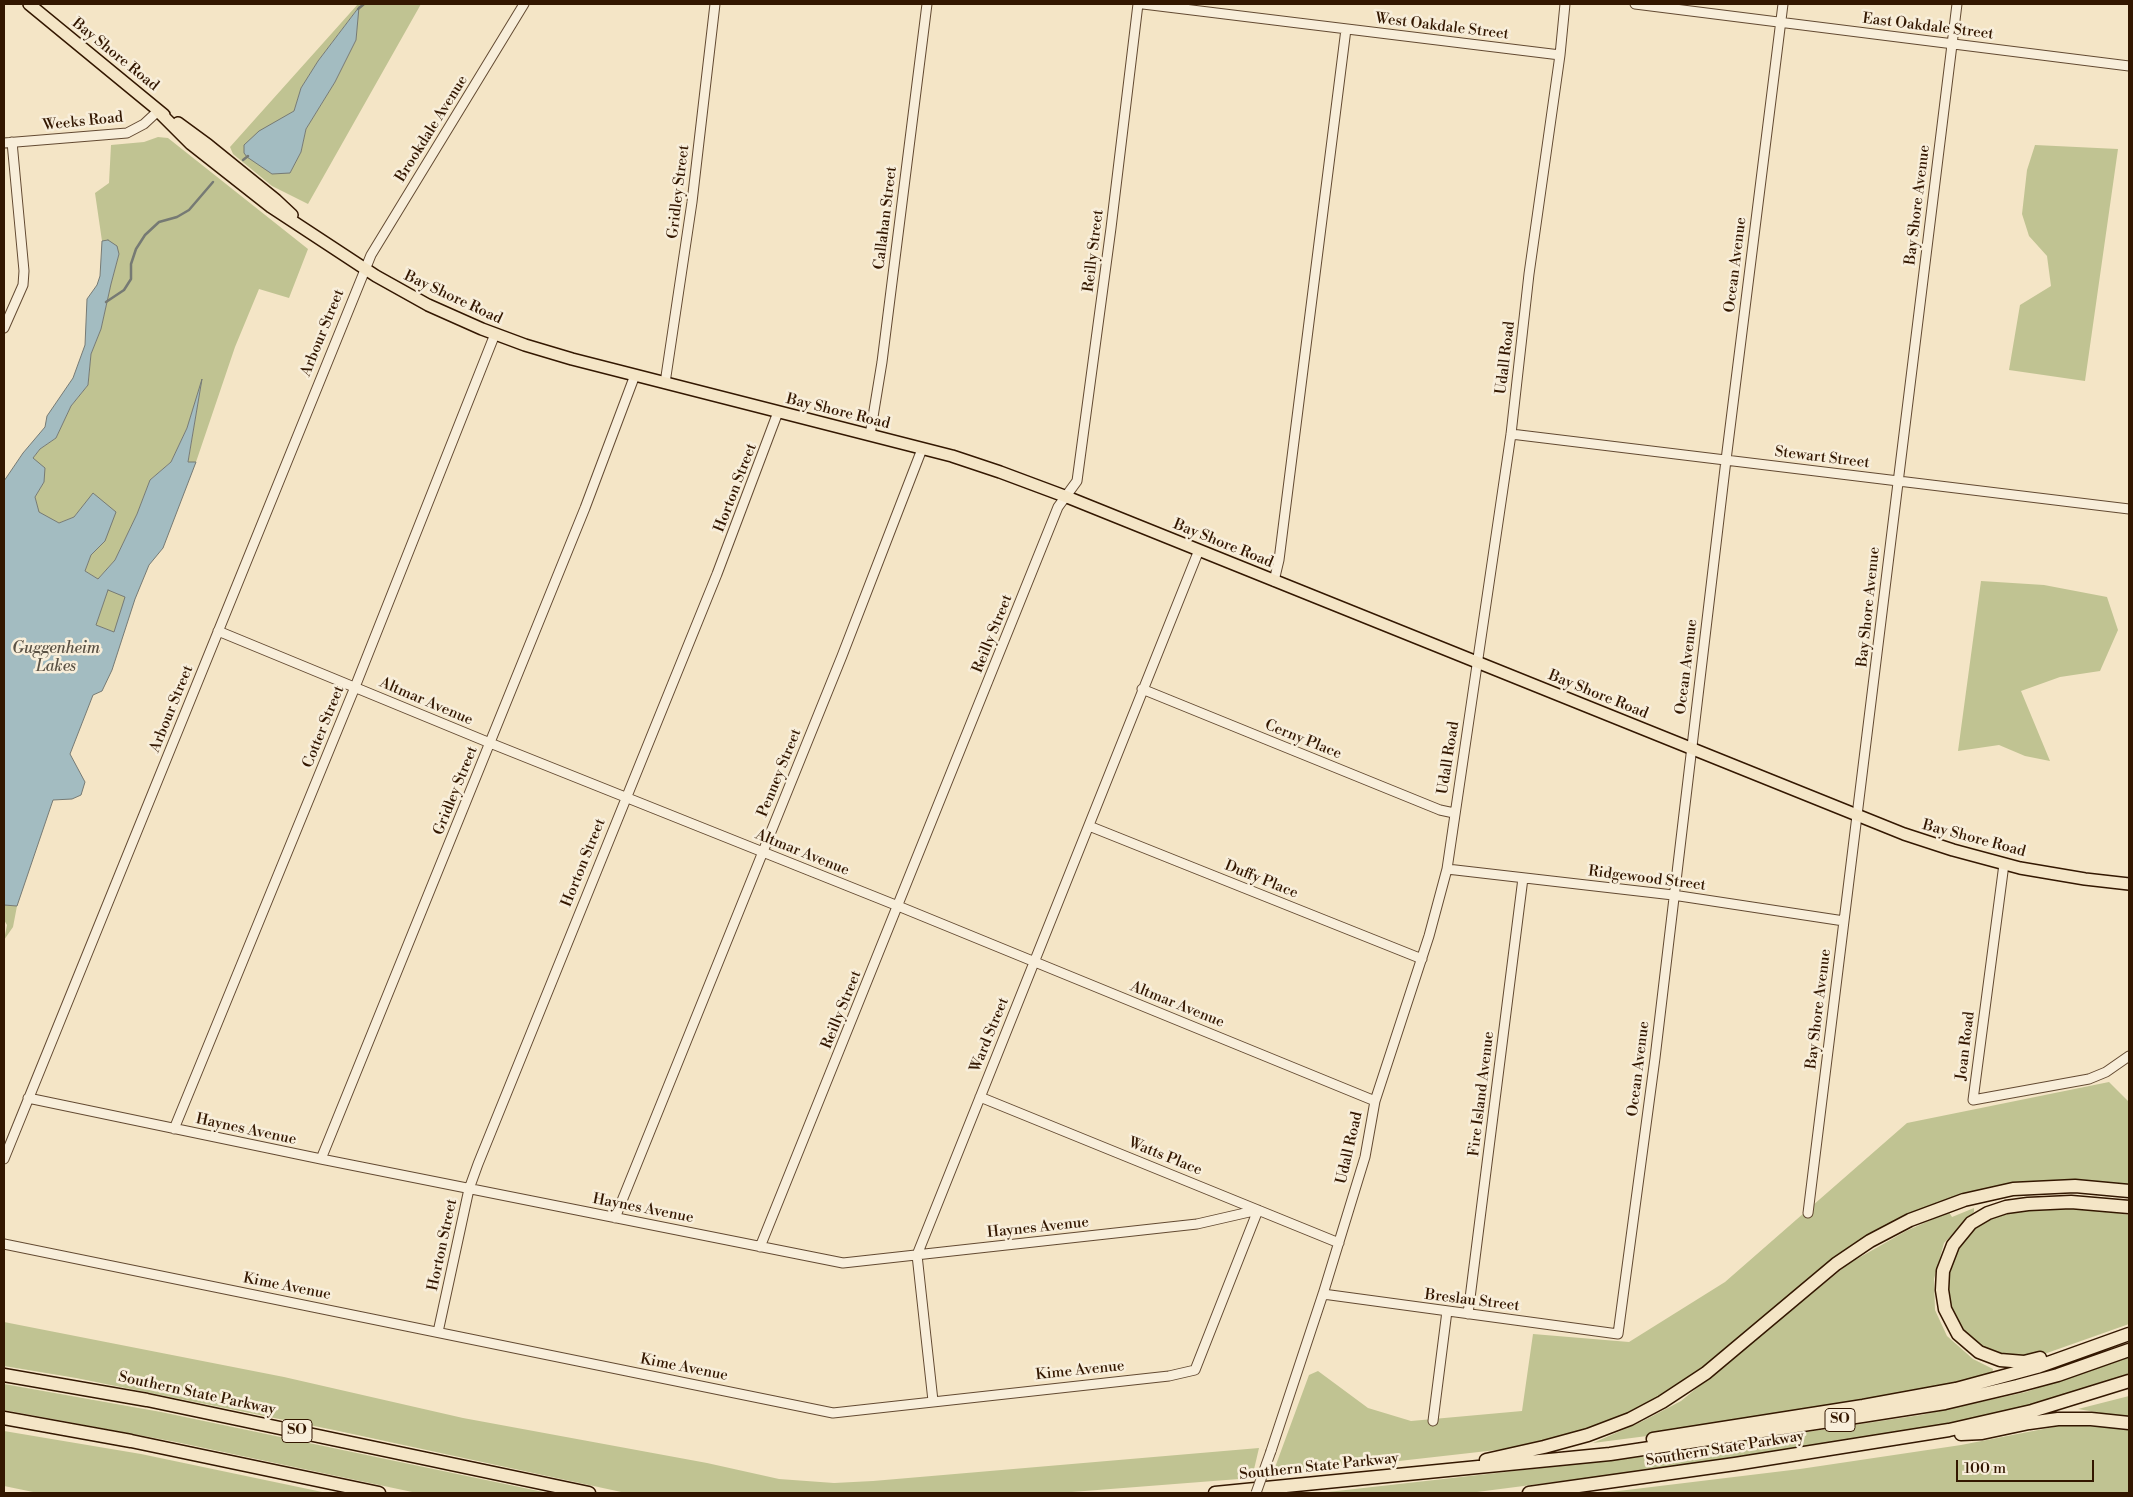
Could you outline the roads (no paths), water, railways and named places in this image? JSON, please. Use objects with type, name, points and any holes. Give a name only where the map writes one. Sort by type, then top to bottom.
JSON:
[{"type":"highway","points":[[1444,1471],[1575,1439],[1617,1424],[1652,1408],[1706,1373],[1841,1259],[1882,1234],[1925,1213],[1976,1197],[2020,1188],[2075,1186],[2129,1191]]},
{"type":"highway","points":[[2129,1207],[2102,1203],[2056,1202],[2017,1205],[1996,1209],[1971,1223],[1958,1238],[1948,1253],[1942,1281],[1945,1309],[1958,1334],[1979,1352],[2000,1360],[2015,1362],[2033,1360],[2129,1332]]},
{"type":"highway","name":"Southern State Parkway","points":[[1545,1459],[1609,1446],[1949,1390],[2037,1367],[2129,1332]]},
{"type":"highway","name":"Southern State Parkway","points":[[1215,1493],[1610,1454],[1944,1403],[2036,1382],[2129,1350]]},
{"type":"highway","name":"Southern State Parkway","points":[[4,1375],[147,1400],[588,1493]]},
{"type":"highway","name":"Southern State Parkway","points":[[1529,1493],[1725,1466],[1916,1436],[2015,1416],[2129,1381]]},
{"type":"highway","points":[[4,1418],[147,1444],[379,1493]]},
{"type":"highway","points":[[1916,1436],[1982,1433],[2058,1419],[2091,1419],[2129,1423]]},
{"type":"main road","name":"Bay Shore Road","points":[[29,4],[158,110],[208,145],[276,200],[307,230],[365,270],[434,308],[494,334],[556,355],[922,449],[1000,472],[1067,497],[1918,840],[2004,864],[2061,875],[2129,884]]},
{"type":"street","name":"Brookdale Avenue","points":[[365,270],[374,248],[524,4]]},
{"type":"street","name":"Gridley Street","points":[[665,383],[692,202],[715,4]]},
{"type":"street","name":"Callahan Street","points":[[870,436],[882,362],[928,4]]},
{"type":"street","name":"Reilly Street","points":[[760,1247],[1058,507],[1067,497],[1077,478],[1111,228],[1138,4]]},
{"type":"street","name":"West Oakdale Street","points":[[1143,4],[1560,55]]},
{"type":"street","name":"Udall Road","points":[[1256,1493],[1339,1243],[1365,1158],[1375,1101],[1422,958],[1447,869],[1511,434],[1529,274],[1560,55],[1565,4]]},
{"type":"street","name":"East Oakdale Street","points":[[1635,4],[2129,66]]},
{"type":"street","name":"Ocean Avenue","points":[[1618,1334],[1655,1058],[1726,460],[1783,4]]},
{"type":"street","name":"Bay Shore Avenue","points":[[1808,1213],[1957,4]]},
{"type":"street","points":[[1274,581],[1279,560],[1346,29]]},
{"type":"street","name":"Weeks Road","points":[[8,142],[127,133],[144,124],[158,110]]},
{"type":"street","points":[[4,328],[23,285],[24,270],[8,142]]},
{"type":"street","name":"Arbour Street","points":[[4,1159],[365,270]]},
{"type":"street","name":"Cotter Street","points":[[174,1129],[355,687],[494,334]]},
{"type":"street","name":"Gridley Street","points":[[321,1159],[585,508],[635,375]]},
{"type":"street","name":"Horton Street","points":[[438,1332],[469,1189],[717,574],[778,412]]},
{"type":"street","name":"Stewart Street","points":[[1511,434],[2129,509]]},
{"type":"street","name":"Penney Street","points":[[615,1218],[763,852],[922,449]]},
{"type":"street","name":"Ward Street","points":[[933,1401],[917,1255],[1199,550]]},
{"type":"street","name":"Altmar Avenue","points":[[218,631],[1375,1101]]},
{"type":"street","name":"Cerny Place","points":[[1142,689],[1440,810],[1454,813]]},
{"type":"street","name":"Duffy Place","points":[[1089,826],[1422,958]]},
{"type":"street","name":"Joan Road","points":[[2004,864],[1974,1100],[2089,1079],[2106,1072],[2129,1056]]},
{"type":"street","name":"Ridgewood Street","points":[[1447,869],[1674,895],[1844,921]]},
{"type":"street","name":"Fire Island Avenue","points":[[1468,1314],[1522,878]]},
{"type":"street","name":"Watts Place","points":[[980,1097],[1339,1243]]},
{"type":"street","name":"Haynes Avenue","points":[[28,1098],[321,1159],[842,1263],[1197,1224],[1258,1210]]},
{"type":"street","name":"Kime Avenue","points":[[4,1244],[833,1413],[1169,1376],[1195,1370],[1258,1210]]},
{"type":"street","name":"Breslau Street","points":[[1323,1294],[1618,1334]]},
{"type":"street","points":[[1433,1421],[1447,1311]]},
{"type":"water","points":[[359,7],[356,40],[335,82],[306,129],[301,152],[290,173],[272,174],[247,157],[244,153],[244,145],[259,131],[294,111],[301,88],[318,61]]},
{"type":"water","name":"Guggenheim Lakes","points":[[108,240],[117,246],[119,254],[101,329],[91,354],[88,385],[71,406],[56,438],[40,449],[33,458],[45,468],[44,482],[35,497],[39,512],[59,523],[74,517],[93,493],[116,512],[105,541],[91,555],[85,571],[98,579],[115,560],[137,514],[150,480],[171,462],[187,428],[202,379],[188,462],[196,462],[163,548],[149,565],[135,599],[112,670],[102,691],[93,695],[70,754],[85,782],[81,795],[72,799],[53,800],[17,906],[4,905],[4,481],[23,453],[45,427],[47,416],[73,378],[85,345],[87,299],[97,285],[100,276],[102,241]],"holes":[[[108,590],[125,597],[114,632],[96,625]]]},
{"type":"waterway","points":[[358,9],[364,4]]},
{"type":"waterway","points":[[243,160],[248,156]]},
{"type":"waterway","points":[[106,302],[124,290],[131,279],[131,264],[136,249],[145,235],[159,222],[177,217],[189,210],[213,182]]}]
